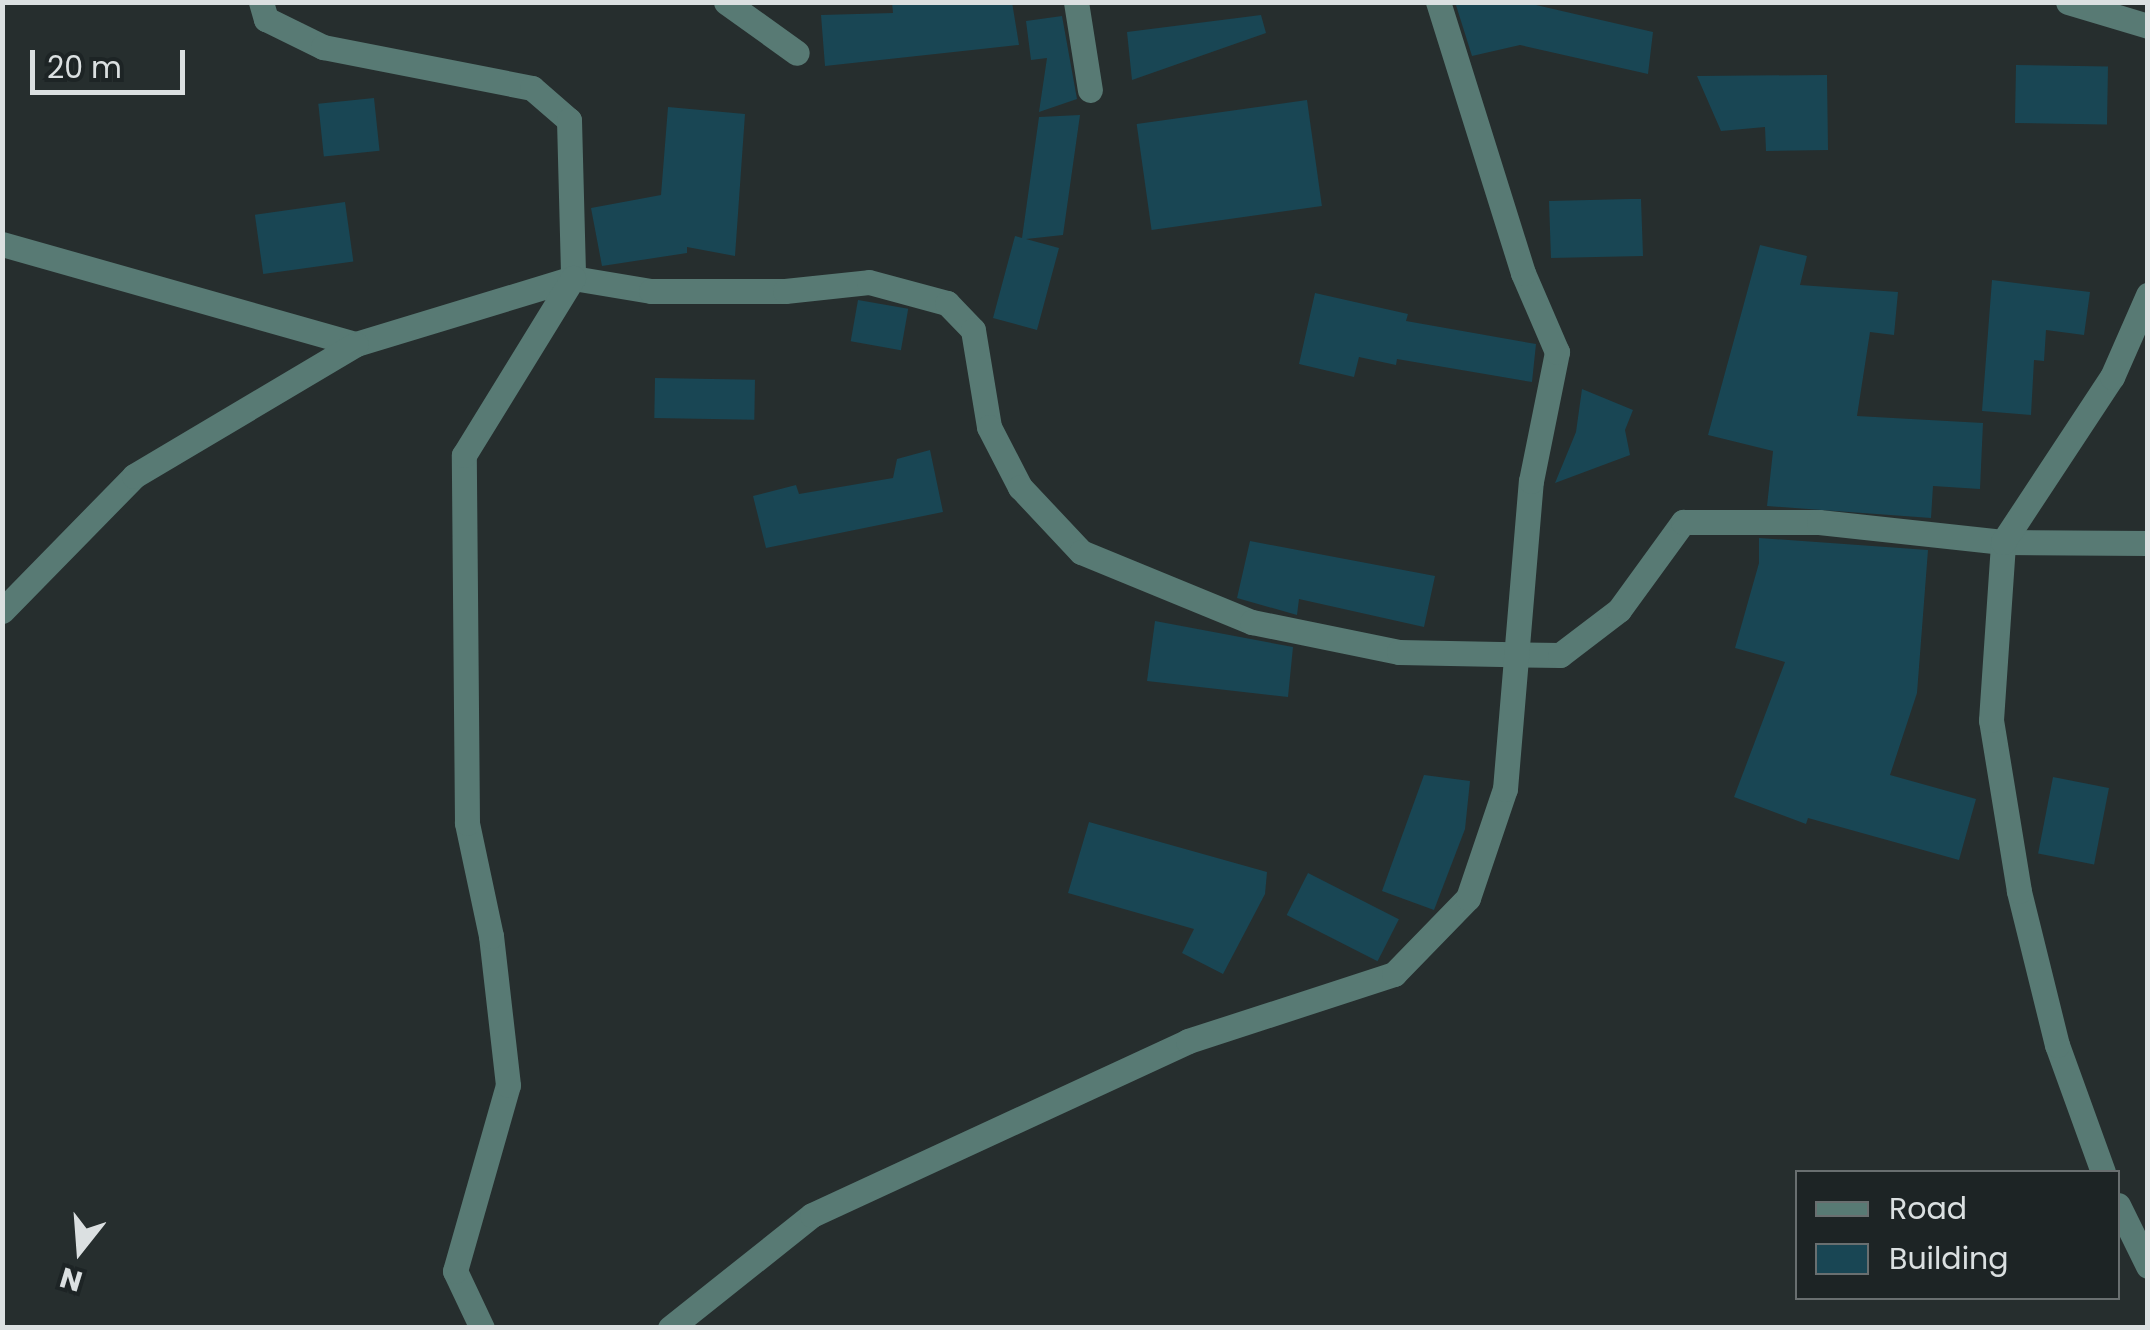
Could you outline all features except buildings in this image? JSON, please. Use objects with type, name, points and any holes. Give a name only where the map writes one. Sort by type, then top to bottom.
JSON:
[{"type":"street","points":[[261,2],[266,19],[323,47],[532,88],[569,120],[573,278],[464,455],[468,823],[491,936],[508,1085],[455,1271],[482,1328]]},
{"type":"street","points":[[726,2],[796,53]]},
{"type":"street","points":[[1076,2],[1090,90]]},
{"type":"street","points":[[670,1328],[812,1215],[1188,1041],[1394,974],[1468,898],[1505,789],[1512,655],[1532,480],[1557,352],[1523,274],[1438,2]]},
{"type":"street","points":[[2068,2],[2148,26]]},
{"type":"street","points":[[2,244],[356,344]]},
{"type":"street","points":[[2,611],[134,476],[356,344],[573,278],[652,291],[785,291],[869,282],[946,303],[973,330],[989,426],[1020,488],[1081,552],[1252,622],[1398,652],[1560,655],[1619,610],[1683,522],[1820,522],[2003,542],[2148,543]]},
{"type":"street","points":[[2103,1170],[2057,1045],[1999,795],[1991,720],[2003,542],[2112,377],[2148,295]]},
{"type":"street","points":[[2120,1210],[2148,1266]]}]
